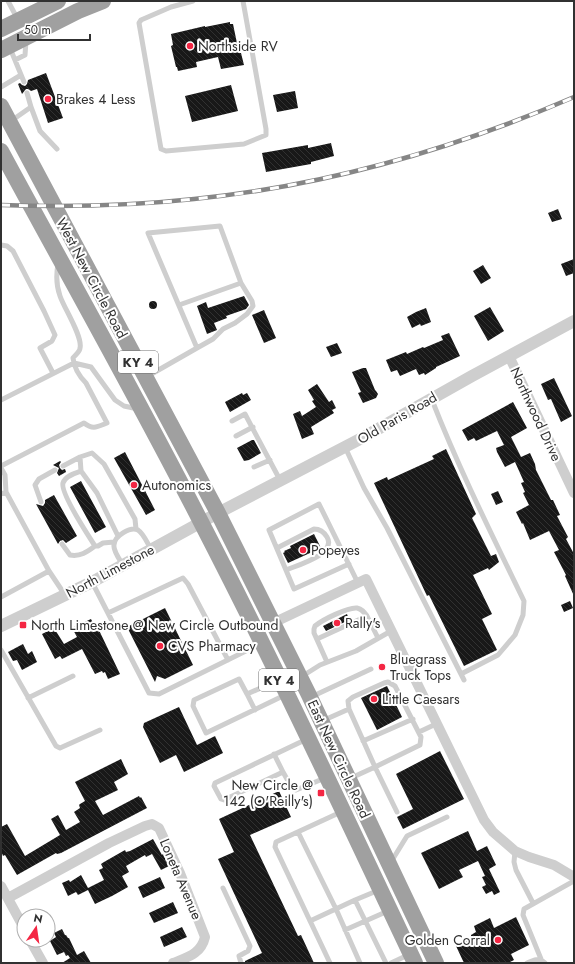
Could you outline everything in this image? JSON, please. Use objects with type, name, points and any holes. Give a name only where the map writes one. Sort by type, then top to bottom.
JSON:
[{"type":"highway","points":[[1,29],[58,1]]},
{"type":"highway","points":[[8,52],[26,37],[78,11],[103,1]]},
{"type":"highway","name":"West New Circle Road","points":[[1,106],[218,513]]},
{"type":"highway","name":"West New Circle Road","points":[[1,151],[202,522]]},
{"type":"highway","name":"East New Circle Road","points":[[218,513],[300,677],[436,963]]},
{"type":"highway","name":"East New Circle Road","points":[[202,522],[344,811],[413,958]]},
{"type":"street","name":"Old Paris Road","points":[[218,513],[344,447],[574,321]]},
{"type":"street","name":"Northwood Drive","points":[[509,356],[574,493]]},
{"type":"street","name":"North Limestone","points":[[1,626],[92,582],[218,513]]},
{"type":"street","points":[[273,623],[366,579],[484,820],[493,832],[515,851],[554,865],[574,878]]},
{"type":"street","name":"Loneta Avenue","points":[[8,898],[109,843],[152,824],[159,828],[177,866],[205,937],[203,945],[200,949],[192,955],[173,963]]},
{"type":"street","points":[[1,886],[16,913]]},
{"type":"street","points":[[35,948],[43,963]]},
{"type":"lane","points":[[8,1],[18,21]]},
{"type":"lane","points":[[193,1],[171,7],[141,20],[139,23],[161,149],[166,151],[244,144],[266,135],[243,1]]},
{"type":"lane","points":[[8,52],[24,82]]},
{"type":"lane","points":[[1,87],[21,75]]},
{"type":"lane","points":[[27,93],[40,131],[57,149]]},
{"type":"lane","points":[[10,121],[31,106]]},
{"type":"lane","points":[[146,377],[213,339],[223,329],[247,314],[253,306],[252,301],[241,283],[220,226],[148,233],[197,348]]},
{"type":"lane","points":[[1,245],[7,246],[13,251],[55,335],[52,341],[40,348],[53,373]]},
{"type":"lane","points":[[58,256],[56,284],[60,297],[78,335],[81,345],[80,350],[73,358],[74,364],[81,378],[86,382],[107,423],[95,427],[89,427],[84,423],[1,467],[4,475],[3,494],[65,595]]},
{"type":"lane","points":[[179,306],[241,283]]},
{"type":"lane","points":[[1,400],[53,373],[74,364],[91,367],[115,400],[124,406],[142,410]]},
{"type":"lane","points":[[431,399],[476,502],[524,601],[523,615],[515,635],[498,655],[461,674]]},
{"type":"lane","points":[[232,421],[245,414],[280,481]]},
{"type":"lane","points":[[236,436],[253,427]]},
{"type":"lane","points":[[344,447],[464,680]]},
{"type":"lane","points":[[63,466],[80,457],[92,453],[104,464],[135,519],[136,529],[140,532],[151,550]]},
{"type":"lane","points":[[80,457],[81,471],[97,493],[118,536]]},
{"type":"lane","points":[[254,467],[270,460]]},
{"type":"lane","points":[[41,502],[35,486],[38,479],[55,470]]},
{"type":"lane","points":[[81,471],[65,479],[63,488],[72,508],[95,546]]},
{"type":"lane","points":[[349,564],[294,590],[269,530],[319,504],[349,564],[358,583]]},
{"type":"lane","points":[[123,565],[114,547],[114,542],[118,536],[129,530],[136,529]]},
{"type":"lane","points":[[276,548],[314,529],[319,529],[328,539],[329,545],[327,550],[321,555],[286,570]]},
{"type":"lane","points":[[62,544],[70,555],[76,556],[88,552],[95,546],[103,543],[114,542]]},
{"type":"lane","points":[[1,597],[50,571]]},
{"type":"lane","points":[[108,613],[183,578],[188,584],[228,660]]},
{"type":"lane","points":[[92,582],[149,693],[159,694],[262,643]]},
{"type":"lane","points":[[327,662],[317,639],[314,629],[315,626],[345,611],[357,608],[364,612],[378,638]]},
{"type":"lane","points":[[317,639],[367,616]]},
{"type":"lane","points":[[300,677],[327,662],[356,651],[391,631]]},
{"type":"lane","points":[[1,650],[56,746],[60,748],[100,730]]},
{"type":"lane","points":[[310,698],[371,669]]},
{"type":"lane","points":[[28,698],[73,676]]},
{"type":"lane","points":[[255,710],[239,679],[194,700],[193,706],[206,733],[255,710],[283,687]]},
{"type":"lane","points":[[349,779],[374,766],[420,745],[421,737],[413,719],[395,686],[388,682],[348,701],[349,709],[374,766],[397,812]]},
{"type":"lane","points":[[247,694],[283,687]]},
{"type":"lane","points":[[321,721],[349,709]]},
{"type":"lane","points":[[363,741],[413,719]]},
{"type":"lane","points":[[419,732],[436,724]]},
{"type":"lane","points":[[283,772],[224,800],[221,799],[214,786],[216,783],[308,738]]},
{"type":"lane","points":[[274,754],[294,790],[327,777]]},
{"type":"lane","points":[[330,963],[275,847],[276,842],[344,811]]},
{"type":"lane","points":[[389,864],[407,836],[447,817]]},
{"type":"lane","points":[[298,832],[336,909],[360,963]]},
{"type":"lane","points":[[515,851],[514,862],[516,870],[533,903]]},
{"type":"lane","points":[[543,961],[523,915],[524,909],[574,881]]},
{"type":"lane","points":[[223,888],[250,946],[248,951],[239,956],[241,963]]},
{"type":"lane","points":[[310,921],[381,890]]},
{"type":"lane","points":[[356,900],[386,963]]},
{"type":"lane","points":[[345,930],[390,910]]},
{"type":"lane","points":[[391,963],[413,958]]},
{"type":"lane","points":[[527,963],[537,959],[543,961]]},
{"type":"building","name":"Northside RV","points":[[230,22],[230,24],[233,24],[239,53],[241,53],[244,65],[221,69],[218,57],[196,62],[197,67],[178,71],[171,46],[173,45],[171,34]]},
{"type":"building","name":"Brakes 4 Less","points":[[46,73],[63,118],[48,123],[37,89],[31,91],[26,89],[22,94],[18,84],[20,83],[25,86],[28,80]]},
{"type":"building","points":[[231,85],[238,111],[192,122],[185,96]]},
{"type":"building","points":[[295,91],[298,108],[277,112],[273,95]]},
{"type":"building","points":[[331,143],[334,156],[311,162],[311,164],[266,172],[262,153],[308,145],[308,148]]},
{"type":"building","points":[[558,209],[562,219],[552,222],[548,213]]},
{"type":"building","points":[[574,259],[574,273],[566,276],[561,264]]},
{"type":"building","points":[[483,265],[491,278],[481,284],[473,271]]},
{"type":"building","points":[[244,296],[249,305],[246,309],[226,316],[227,318],[214,323],[217,330],[207,334],[197,306],[206,302],[208,308]]},
{"type":"building","points":[[151,301],[155,301],[157,305],[155,309],[151,309],[149,307],[149,303]]},
{"type":"building","points":[[490,307],[504,331],[488,341],[474,316]]},
{"type":"building","points":[[426,308],[431,322],[421,326],[420,324],[412,328],[407,317]]},
{"type":"building","points":[[264,310],[276,338],[264,343],[252,315]]},
{"type":"building","points":[[449,333],[460,356],[436,367],[425,375],[424,373],[419,375],[416,369],[400,376],[397,370],[391,372],[386,360],[406,352],[407,354],[443,340],[441,336]]},
{"type":"building","points":[[337,343],[342,353],[331,357],[326,347]]},
{"type":"building","points":[[366,368],[378,394],[376,398],[363,403],[358,393],[361,392],[352,372]]},
{"type":"building","points":[[554,378],[572,416],[561,422],[551,399],[548,400],[541,384]]},
{"type":"building","points":[[317,384],[329,402],[332,400],[336,408],[332,410],[334,413],[311,427],[314,434],[302,439],[293,414],[300,411],[302,416],[316,407],[308,390]]},
{"type":"building","points":[[242,393],[243,395],[247,393],[251,400],[230,412],[225,402]]},
{"type":"building","points":[[513,402],[527,428],[511,437],[521,457],[530,453],[536,470],[560,515],[557,516],[568,537],[566,539],[574,554],[574,596],[565,576],[566,575],[554,552],[559,550],[549,531],[530,540],[523,523],[522,524],[516,512],[529,505],[523,493],[525,492],[521,483],[524,482],[515,462],[505,467],[497,452],[496,448],[504,445],[497,431],[476,441],[474,438],[468,441],[462,430]]},
{"type":"building","points":[[254,440],[261,453],[249,460],[244,461],[237,448]]},
{"type":"building","points":[[446,449],[476,514],[472,518],[491,556],[496,554],[499,562],[489,570],[488,568],[473,575],[492,614],[482,619],[497,650],[464,666],[429,595],[427,596],[374,483],[387,477],[388,480],[434,459],[432,456]]},
{"type":"building","points":[[125,452],[155,510],[146,515],[114,458]]},
{"type":"building","points":[[60,461],[60,468],[62,470],[65,469],[66,472],[59,476],[57,473],[59,468],[53,465]]},
{"type":"building","points":[[81,481],[106,527],[95,533],[70,487]]},
{"type":"building","points":[[498,491],[503,502],[496,505],[491,494]]},
{"type":"building","points":[[54,495],[77,536],[66,543],[63,540],[58,544],[36,504],[43,506],[45,500]]},
{"type":"building","name":"Popeyes","points":[[314,534],[321,548],[288,563],[283,553],[285,552],[284,551],[291,548],[290,546]]},
{"type":"building","points":[[570,601],[573,608],[564,612],[561,605]]},
{"type":"building","name":"CVS Pharmacy","points":[[165,608],[193,665],[165,679],[157,676],[155,682],[127,627]]},
{"type":"building","name":"Rally's","points":[[347,614],[349,620],[326,631],[323,626]]},
{"type":"building","points":[[91,619],[95,627],[97,626],[120,674],[108,679],[105,672],[103,673],[102,671],[95,674],[82,649],[62,659],[60,656],[55,659],[42,634],[54,628],[64,644],[77,637],[72,628]]},
{"type":"building","points":[[23,644],[28,654],[32,651],[37,662],[22,670],[17,660],[13,661],[8,652]]},
{"type":"building","points":[[387,686],[402,717],[377,730],[361,698]]},
{"type":"building","points":[[179,707],[197,745],[215,736],[223,753],[184,772],[176,755],[160,763],[143,727],[144,723]]},
{"type":"building","points":[[440,751],[464,799],[403,829],[397,817],[413,809],[396,774]]},
{"type":"building","points":[[121,759],[128,774],[114,782],[118,790],[95,801],[103,815],[139,796],[147,808],[61,853],[56,853],[17,875],[1,851],[1,827],[7,824],[25,856],[60,835],[51,819],[58,815],[66,830],[80,822],[74,812],[80,808],[80,804],[85,801],[75,782]]},
{"type":"building","points":[[279,791],[291,817],[250,835],[298,936],[301,935],[314,963],[245,963],[245,961],[262,953],[218,859],[234,852],[219,819]]},
{"type":"building","points":[[468,831],[477,851],[487,846],[496,865],[489,869],[500,892],[494,895],[492,891],[486,894],[482,887],[486,885],[482,877],[485,876],[478,861],[459,870],[463,877],[439,889],[421,853]]},
{"type":"building","points":[[153,839],[169,866],[161,870],[152,854],[146,857],[145,855],[126,866],[129,872],[122,876],[128,887],[112,896],[95,904],[88,890],[78,895],[76,892],[68,896],[62,883],[69,880],[70,882],[81,875],[88,888],[104,880],[99,870],[103,868],[101,864],[125,850],[126,852],[130,851]]},
{"type":"building","points":[[160,877],[165,888],[143,898],[138,887]]},
{"type":"building","points":[[173,902],[178,913],[154,923],[149,913]]},
{"type":"building","name":"Golden Corral","points":[[516,917],[529,945],[511,954],[514,960],[508,963],[464,963],[456,946],[466,941],[465,940],[476,932],[474,926],[490,918],[494,928]]},
{"type":"building","points":[[182,927],[187,937],[164,947],[160,937]]},
{"type":"building","points":[[62,929],[65,935],[69,938],[77,955],[84,951],[91,963],[62,963],[70,958],[68,955],[66,956],[64,952],[57,955],[54,948],[56,948],[56,932]]},
{"type":"railway","points":[[1,205],[122,205],[194,199],[291,185],[340,175],[435,149],[529,116],[574,97]]},
{"type":"place","name":"Northside RV","points":[[190,46]]},
{"type":"place","name":"Brakes 4 Less","points":[[48,99]]},
{"type":"place","name":"Autonomics","points":[[134,485]]},
{"type":"place","name":"Popeyes","points":[[303,550]]},
{"type":"place","name":"Rally's","points":[[337,623]]},
{"type":"place","name":"North Limestone @ New Circle Outbound","points":[[23,625]]},
{"type":"place","name":"CVS Pharmacy","points":[[160,646]]},
{"type":"place","name":"Bluegrass Truck Tops","points":[[382,667]]},
{"type":"place","name":"Little Caesars","points":[[374,699]]},
{"type":"place","name":"New Circle @ 142 (O'Reilly's)","points":[[321,793]]},
{"type":"place","name":"Golden Corral","points":[[498,940]]}]
